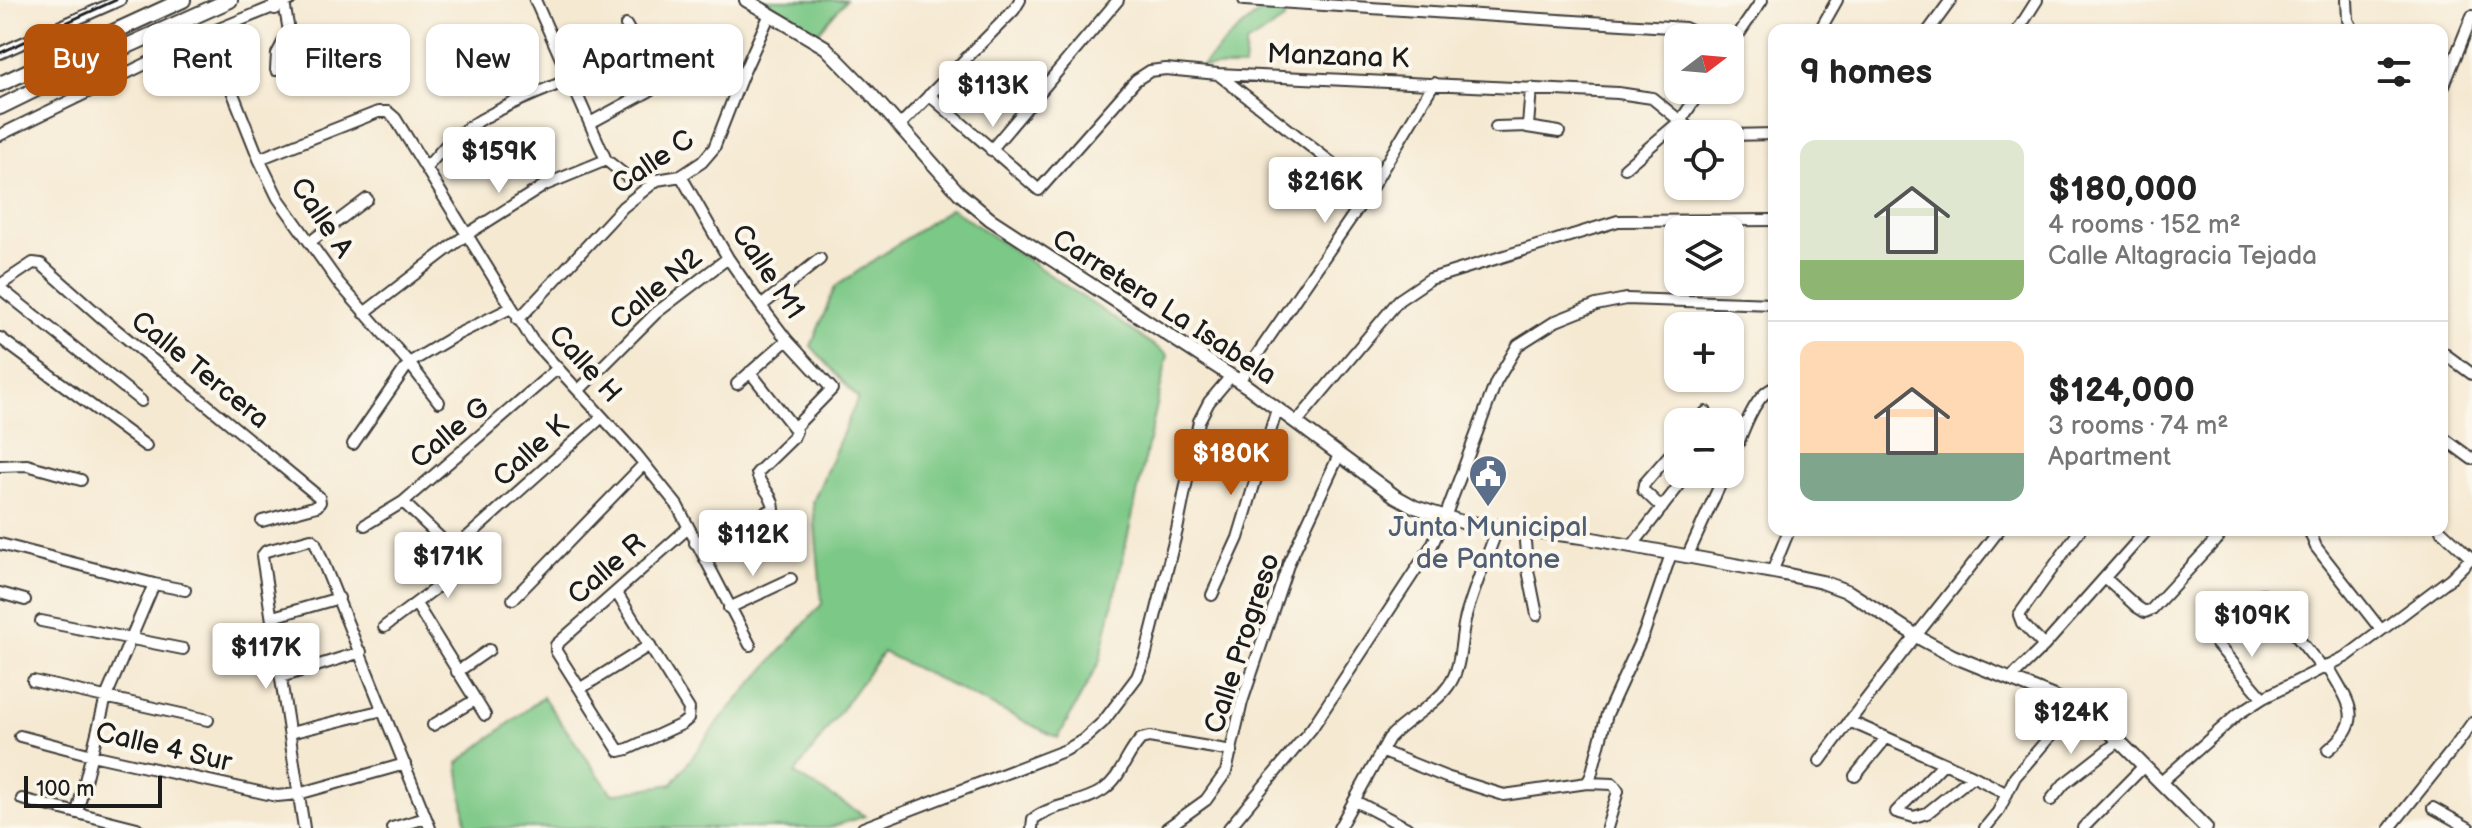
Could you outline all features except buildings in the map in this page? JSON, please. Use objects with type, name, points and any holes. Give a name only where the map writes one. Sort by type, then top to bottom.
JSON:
[{"type":"highway","points":[[0,84],[183,0]]},
{"type":"highway","points":[[0,107],[230,0]]},
{"type":"main road","name":"Carretera La Isabela","points":[[746,0],[825,47],[959,193],[1012,236],[1235,378],[1395,496],[1415,507],[1462,522],[1632,546],[1822,582],[1849,592],[1953,656],[2076,706],[2119,741],[2206,828]]},
{"type":"street","points":[[0,53],[120,0]]},
{"type":"street","points":[[535,0],[555,45]]},
{"type":"street","points":[[899,126],[1014,10],[1020,0]]},
{"type":"street","points":[[929,95],[991,150],[1118,0]]},
{"type":"street","points":[[1244,0],[1664,27]]},
{"type":"street","points":[[1744,26],[1762,0]]},
{"type":"street","points":[[1823,24],[1837,0]]},
{"type":"street","points":[[1933,24],[1951,0]]},
{"type":"street","points":[[2022,24],[2037,0]]},
{"type":"street","points":[[2347,0],[2350,24]]},
{"type":"street","points":[[230,24],[282,2],[287,24]]},
{"type":"street","name":"Calle C","points":[[743,74],[770,14]]},
{"type":"street","points":[[2448,74],[2472,16]]},
{"type":"street","points":[[0,135],[143,65]]},
{"type":"street","name":"Manzana K","points":[[991,150],[1039,190],[1136,80],[1150,71],[1166,69],[1618,93],[1652,98],[1681,120]]},
{"type":"street","points":[[1218,74],[1369,192]]},
{"type":"street","points":[[863,828],[1066,750],[1083,740],[1119,703],[1137,677],[1145,657],[1177,530],[1199,421],[1209,402],[1235,378],[1369,192],[1434,83]]},
{"type":"street","points":[[426,168],[449,143],[476,123],[555,86]]},
{"type":"street","points":[[1527,127],[1531,112],[1531,88]]},
{"type":"street","name":"Calle A","points":[[234,96],[278,198],[338,282],[439,402]]},
{"type":"street","points":[[578,96],[606,160],[626,176],[657,180]]},
{"type":"street","points":[[590,123],[640,96]]},
{"type":"street","name":"Calle C","points":[[518,320],[623,207],[657,180],[681,176],[702,162],[714,148],[734,96]]},
{"type":"street","points":[[1681,120],[1692,104]]},
{"type":"street","name":"Calle H","points":[[259,159],[378,112],[388,112],[395,118],[532,340],[677,505],[750,645]]},
{"type":"street","points":[[1496,127],[1527,127],[1559,132]]},
{"type":"street","points":[[1744,135],[1768,134]]},
{"type":"street","points":[[1625,168],[1664,135]]},
{"type":"street","points":[[364,313],[466,235],[545,185],[606,160]]},
{"type":"street","name":"Calle M1","points":[[681,176],[728,258],[761,306],[787,340],[830,384],[831,392],[794,428]]},
{"type":"street","points":[[310,242],[367,199]]},
{"type":"street","points":[[1296,423],[1399,300],[1430,279],[1618,221],[1768,220]]},
{"type":"street","name":"Calle N2","points":[[579,390],[656,313],[728,258]]},
{"type":"street","points":[[761,306],[820,259]]},
{"type":"street","name":"Calle Tercera","points":[[0,287],[33,263],[41,264],[319,497],[317,506],[262,521]]},
{"type":"street","points":[[0,287],[141,401]]},
{"type":"street","points":[[1229,828],[1312,728],[1432,545],[1496,382],[1518,345],[1556,321],[1596,305],[1626,299],[1768,304]]},
{"type":"street","points":[[353,444],[409,363],[511,308]]},
{"type":"street","points":[[0,338],[146,446]]},
{"type":"street","points":[[737,384],[787,340]]},
{"type":"street","points":[[2448,356],[2472,374]]},
{"type":"street","name":"Calle G","points":[[365,525],[403,502],[558,368]]},
{"type":"street","points":[[695,543],[774,509],[774,502],[757,473],[793,438],[796,431],[750,372]]},
{"type":"street","points":[[1744,432],[1763,392],[1768,390]]},
{"type":"street","points":[[1212,595],[1238,538],[1277,409]]},
{"type":"street","name":"Calle K","points":[[453,550],[602,417]]},
{"type":"street","points":[[2448,441],[2472,459]]},
{"type":"street","name":"Calle Progreso","points":[[1167,828],[1206,800],[1226,772],[1242,702],[1289,562],[1339,455]]},
{"type":"street","points":[[1662,508],[1643,490],[1644,484],[1664,461]]},
{"type":"street","points":[[513,599],[644,464]]},
{"type":"street","points":[[0,466],[27,465],[81,480]]},
{"type":"street","points":[[1632,546],[1677,488]]},
{"type":"street","points":[[1687,557],[1719,488]]},
{"type":"street","points":[[384,627],[449,578],[457,568],[453,550],[403,502]]},
{"type":"street","points":[[1339,828],[1381,751],[1400,725],[1437,699],[1451,684],[1465,620],[1498,527]]},
{"type":"street","name":"Calle R","points":[[581,688],[556,651],[556,645],[688,528]]},
{"type":"street","points":[[1524,530],[1537,615]]},
{"type":"street","points":[[1772,572],[1787,536]]},
{"type":"street","points":[[1820,761],[1994,536]]},
{"type":"street","points":[[2044,646],[2022,623],[2019,615],[2076,536]]},
{"type":"street","points":[[2010,679],[2044,646],[2142,536]]},
{"type":"street","points":[[2105,578],[2145,612],[2152,609],[2219,536]]},
{"type":"street","points":[[2311,536],[2316,547],[2381,630]]},
{"type":"street","points":[[2160,783],[2238,714],[2347,656],[2451,578],[2472,558],[2448,536]]},
{"type":"street","points":[[304,828],[262,554],[313,539],[428,823],[392,828]]},
{"type":"street","points":[[0,544],[185,590]]},
{"type":"street","points":[[1587,783],[1607,714],[1644,633],[1671,554]]},
{"type":"street","points":[[729,608],[791,579]]},
{"type":"street","points":[[77,813],[106,697],[154,584]]},
{"type":"street","points":[[616,592],[650,645],[689,709],[688,719],[682,724],[619,751],[581,688],[650,645]]},
{"type":"street","points":[[0,593],[25,600]]},
{"type":"street","points":[[2262,594],[2326,668],[2352,713],[2350,728],[2328,750]]},
{"type":"street","points":[[273,617],[339,598]]},
{"type":"street","points":[[416,604],[485,715]]},
{"type":"street","points":[[41,621],[183,649]]},
{"type":"street","points":[[2215,642],[2263,698]]},
{"type":"street","points":[[457,672],[489,650]]},
{"type":"street","points":[[281,677],[361,652]]},
{"type":"street","points":[[33,681],[208,720]]},
{"type":"street","points":[[433,725],[475,700]]},
{"type":"street","points":[[1985,828],[1998,812],[2015,777],[2076,706]]},
{"type":"street","points":[[290,733],[383,710]]},
{"type":"street","points":[[1849,721],[2007,794]]},
{"type":"street","points":[[2390,828],[2472,723]]},
{"type":"street","name":"Calle 4 Sur","points":[[20,736],[277,796],[298,794],[405,764]]},
{"type":"street","points":[[1032,828],[1033,819],[1048,810],[1078,802],[1106,788],[1118,776],[1141,739],[1149,737],[1232,751]]},
{"type":"street","points":[[1855,776],[1886,738]]},
{"type":"street","points":[[2051,800],[2064,784],[2119,741]]},
{"type":"street","points":[[1381,751],[1446,777],[1504,795],[1587,783],[1613,784],[1618,791],[1607,828]]},
{"type":"street","points":[[1943,764],[1896,812],[1914,817],[1927,813],[1973,776]]},
{"type":"street","points":[[2083,828],[2144,766]]},
{"type":"street","points":[[22,799],[137,828]]},
{"type":"street","points":[[1355,801],[1407,828]]},
{"type":"street","points":[[2433,808],[2469,828]]},
{"type":"green space","points":[[762,0],[846,0],[818,33]]},
{"type":"green space","points":[[1266,7],[1286,9],[1284,20],[1246,44],[1244,67],[1201,67],[1230,37]]},
{"type":"green space","points":[[951,208],[1168,355],[1100,661],[1058,738],[883,652],[795,774],[865,816],[828,828],[466,826],[458,763],[543,697],[612,794],[672,784],[719,721],[822,604],[813,502],[858,398],[811,346],[835,287]]},
{"type":"railway","points":[[0,53],[116,0]]},
{"type":"place","name":"Junta Municipal de Pantone","points":[[1488,508]]}]
